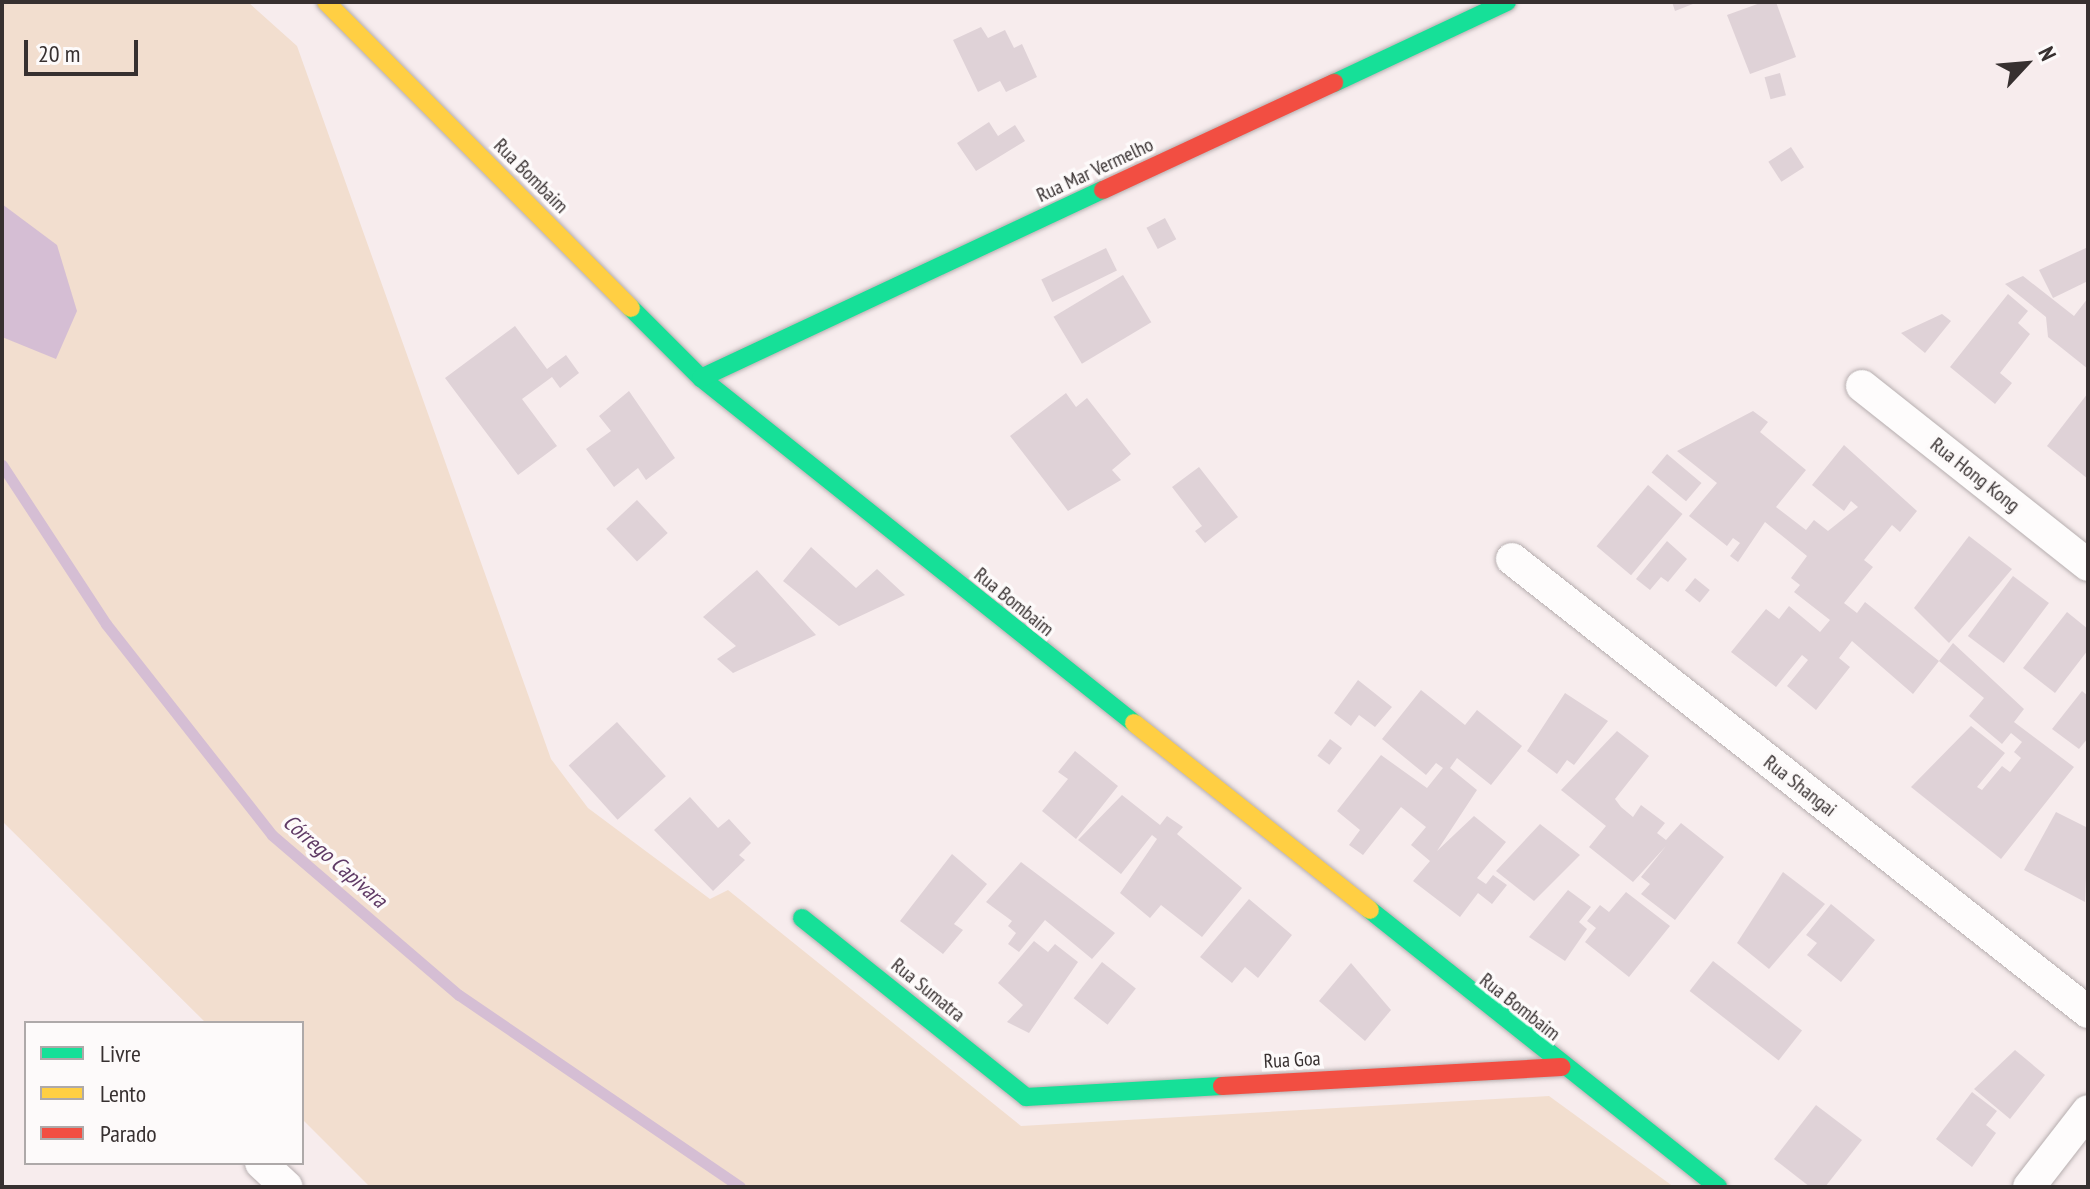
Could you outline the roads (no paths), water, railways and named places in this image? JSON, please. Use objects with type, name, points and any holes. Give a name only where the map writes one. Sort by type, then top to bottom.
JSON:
[{"type":"street","name":"Rua Mar Vermelho","points":[[701,378],[1507,2]]},
{"type":"street","name":"Rua Bombaim","points":[[330,3],[701,378],[1561,1067],[1718,1187]]},
{"type":"street","name":"Rua Hong Kong","points":[[1862,386],[2088,565]]},
{"type":"street","name":"Rua Shangai","points":[[1512,559],[2088,1012]]},
{"type":"street","name":"Rua Sumatra","points":[[802,918],[1026,1097]]},
{"type":"street","name":"Rua Goa","points":[[1026,1097],[1561,1067]]},
{"type":"street","points":[[2029,1187],[2088,1111]]},
{"type":"street","points":[[263,1165],[287,1187]]},
{"type":"waterway","name":"Córrego Capivara","points":[[2,465],[106,624],[272,835],[459,995],[740,1187]]}]
